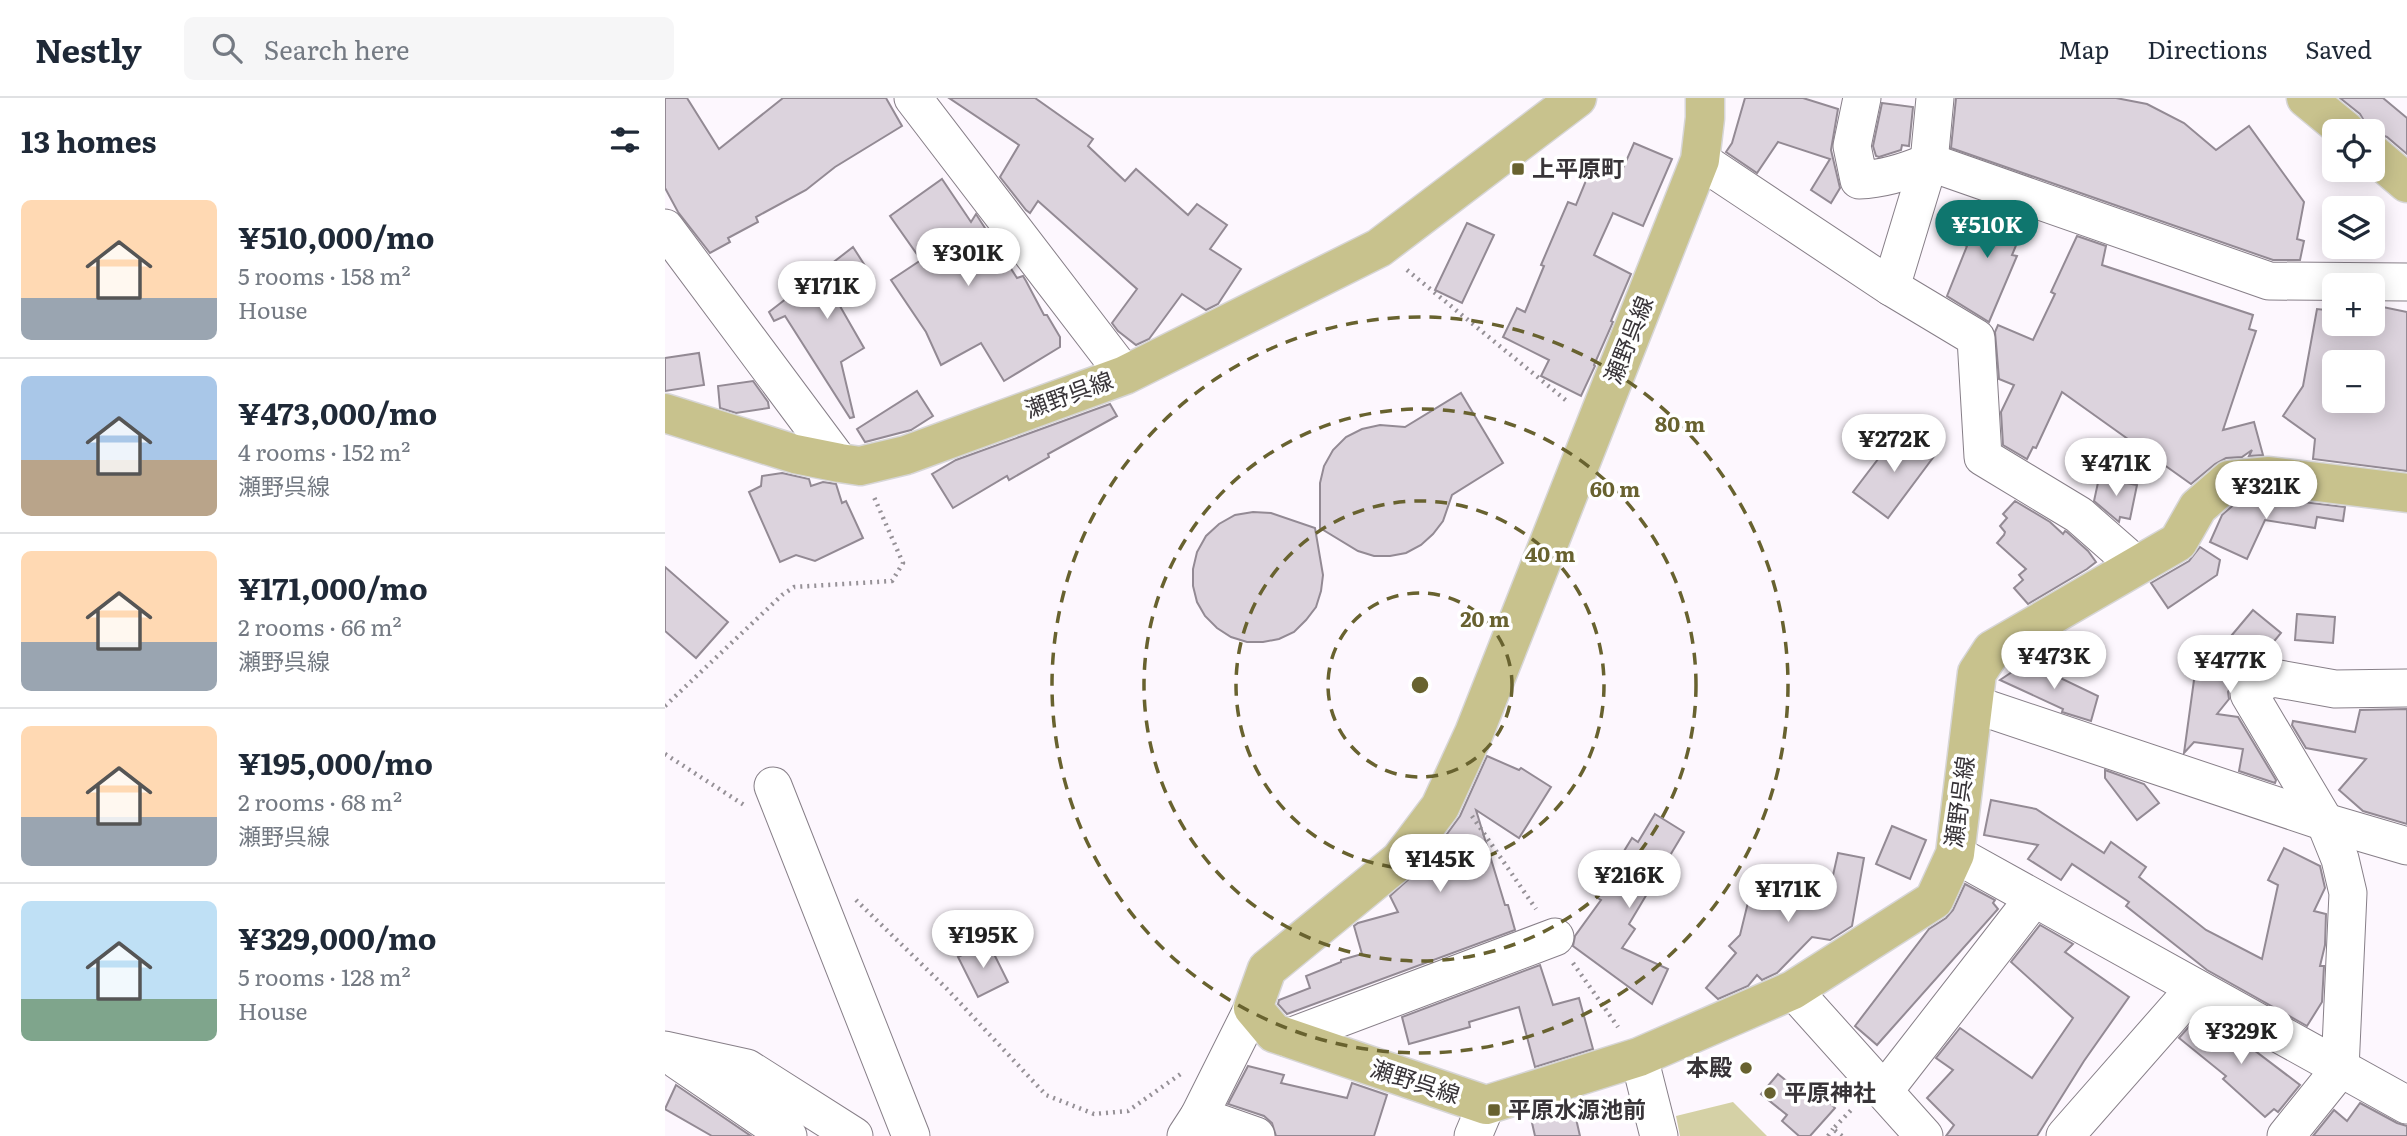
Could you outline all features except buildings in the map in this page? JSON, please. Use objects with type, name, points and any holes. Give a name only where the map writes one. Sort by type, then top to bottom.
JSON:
[{"type":"main road","name":"瀬野呉線","points":[[665,412],[795,454],[850,464],[906,455],[1125,375],[1379,248],[1577,98]]},
{"type":"main road","name":"瀬野呉線","points":[[1705,98],[1700,160],[1474,733],[1440,807],[1400,860],[1267,969],[1253,1008],[1274,1033],[1480,1121],[1639,1057],[1793,990],[1934,900],[1955,854],[1977,673],[1992,650],[2178,542],[2198,508],[2229,480],[2269,476],[2407,493]]},
{"type":"main road","points":[[2306,98],[2331,119]]},
{"type":"main road","points":[[2385,164],[2407,183]]},
{"type":"street","points":[[913,98],[1125,375]]},
{"type":"street","points":[[1862,98],[1852,146],[1859,180],[1877,180],[1929,162],[2269,281],[2407,282]]},
{"type":"street","points":[[1891,287],[1929,162],[1935,98]]},
{"type":"street","points":[[1700,160],[1891,287],[1976,338],[1983,457],[2079,515],[2136,565]]},
{"type":"street","points":[[665,228],[850,464]]},
{"type":"street","points":[[2287,1136],[2340,1069],[2348,893],[2340,859],[2325,822],[2249,694],[2256,685],[2273,678],[2335,689],[2407,688]]},
{"type":"street","points":[[1973,704],[2325,822],[2407,846]]},
{"type":"street","points":[[759,795],[911,1136]]},
{"type":"street","points":[[1955,854],[2407,1105]]},
{"type":"street","points":[[1884,1091],[2033,898]]},
{"type":"street","points":[[1287,1038],[1555,937]]},
{"type":"street","points":[[2065,1136],[2195,988]]},
{"type":"street","points":[[1793,990],[1924,1136]]},
{"type":"street","points":[[1253,1008],[1192,1126],[1256,1136]]},
{"type":"street","points":[[665,1051],[788,1136]]},
{"type":"street","points":[[665,1051],[747,1068],[854,1136]]},
{"type":"street","points":[[1639,1057],[1659,1136]]},
{"type":"path","points":[[1379,248],[1596,425]]},
{"type":"path","points":[[665,706],[794,586],[892,581],[903,563],[850,464]]},
{"type":"path","points":[[665,754],[759,795]]},
{"type":"path","points":[[847,891],[947,989],[1046,1095],[1094,1114],[1128,1111],[1185,1071]]},
{"type":"path","points":[[1828,1136],[1833,1129]]},
{"type":"shaded area","points":[[1733,1102],[1767,1136],[1680,1136],[1676,1116]]},
{"type":"place","name":"上平原町","points":[[1518,169]]},
{"type":"place","name":"本殿","points":[[1746,1068]]},
{"type":"place","name":"平原神社","points":[[1770,1093]]},
{"type":"place","name":"平原水源池前","points":[[1494,1110]]}]
